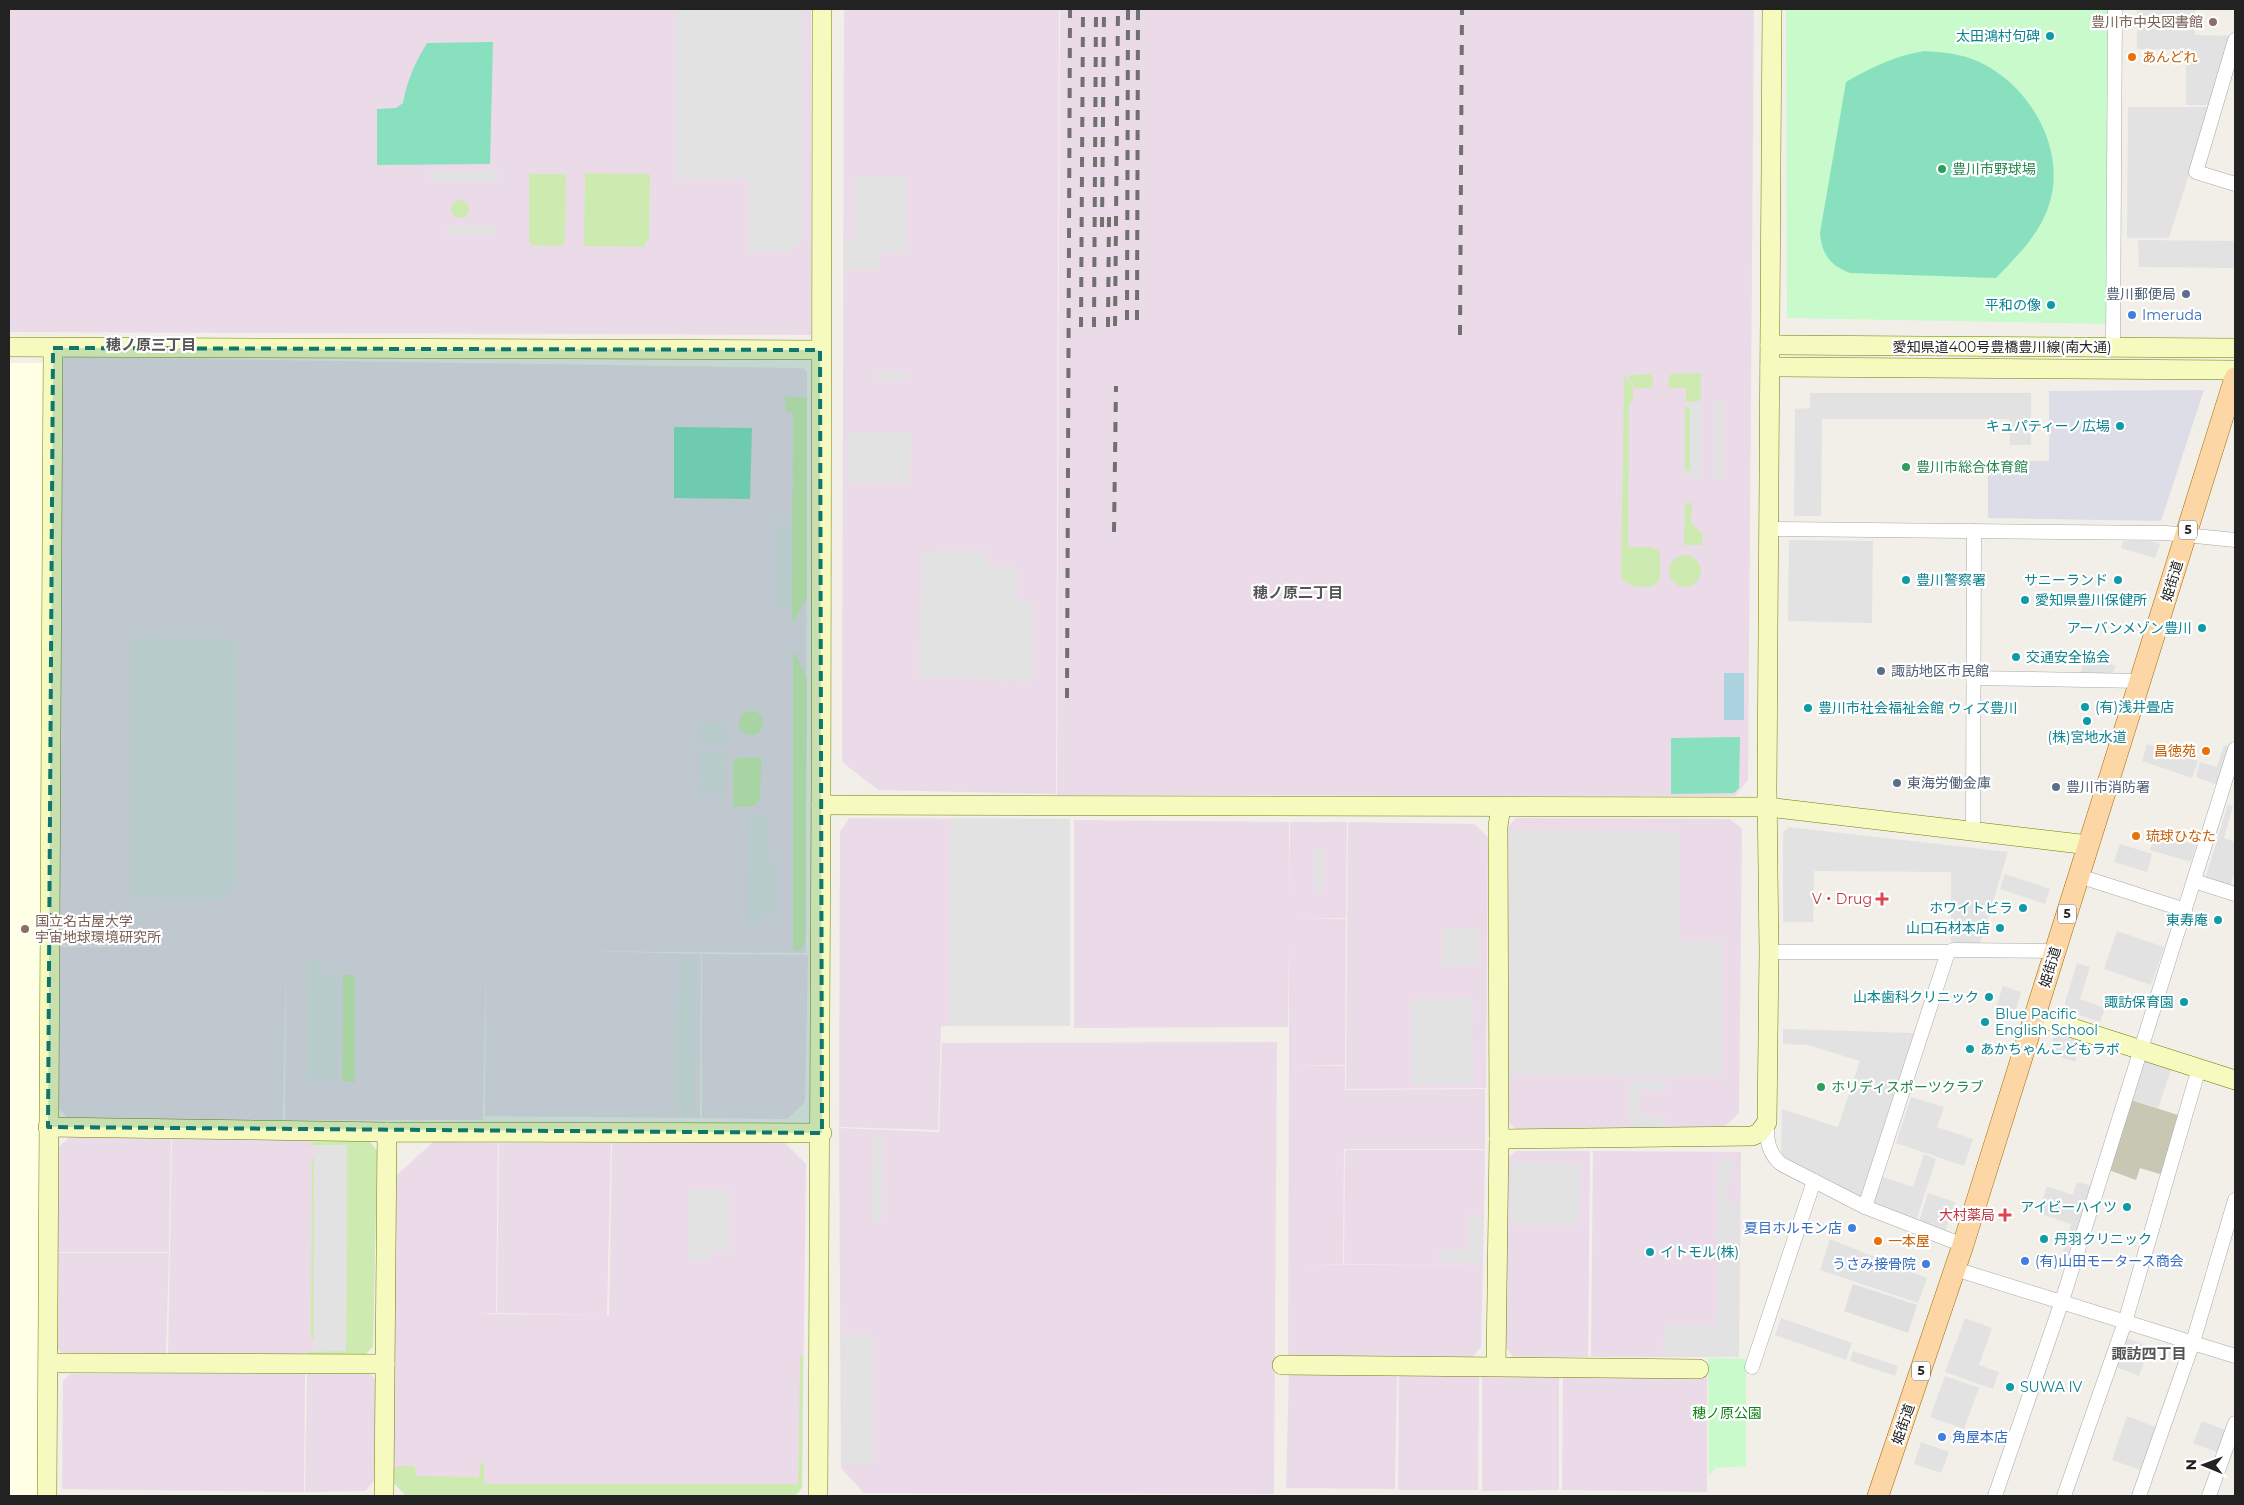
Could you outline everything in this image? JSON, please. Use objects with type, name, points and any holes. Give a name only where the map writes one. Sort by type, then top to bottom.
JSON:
[{"type":"main road","name":"姫街道","points":[[1878,1496],[1963,1245],[2235,378]]},
{"type":"street","points":[[818,1496],[822,1133],[820,350],[822,9]]},
{"type":"street","points":[[1772,9],[1767,807],[1769,952],[1768,1143],[1776,1160],[1814,1181],[1865,1206],[1963,1245]]},
{"type":"street","points":[[2113,347],[2115,9]]},
{"type":"street","points":[[2235,40],[2196,172],[2235,184]]},
{"type":"street","name":"愛知県道400号豊橋豊川線(南大通)","points":[[1770,345],[2235,348]]},
{"type":"street","points":[[9,347],[820,350]]},
{"type":"street","points":[[47,1493],[53,348]]},
{"type":"street","name":"愛知県道400号豊橋豊川線(南大通)","points":[[1770,367],[2235,370]]},
{"type":"street","points":[[1768,529],[2187,534],[2235,540]]},
{"type":"street","points":[[1973,830],[1974,532]]},
{"type":"street","points":[[1973,678],[2141,681]]},
{"type":"street","points":[[1995,1496],[2062,1301],[2235,749]]},
{"type":"street","points":[[821,805],[1767,807],[2089,845]]},
{"type":"street","points":[[1496,1366],[1499,1139],[1498,826],[1501,807]]},
{"type":"street","points":[[2078,876],[2185,910]]},
{"type":"street","points":[[2194,881],[2235,894]]},
{"type":"street","points":[[1769,952],[2055,951]]},
{"type":"street","points":[[1865,1206],[1948,952]]},
{"type":"street","points":[[2035,1016],[2235,1080]]},
{"type":"street","points":[[2064,1496],[2125,1322],[2199,1068]]},
{"type":"street","points":[[1499,1139],[1752,1136],[1759,1133],[1767,1122]]},
{"type":"street","points":[[48,1127],[387,1132],[822,1133]]},
{"type":"street","points":[[384,1494],[387,1132]]},
{"type":"street","points":[[1752,1367],[1814,1181]]},
{"type":"street","points":[[2139,1496],[2193,1342],[2235,1200]]},
{"type":"street","points":[[1955,1269],[2235,1356]]},
{"type":"street","points":[[48,1362],[385,1364]]},
{"type":"street","points":[[1282,1365],[1699,1369]]},
{"type":"street","points":[[2209,1496],[2235,1423]]},
{"type":"highlighted area","points":[[53,348],[820,350],[822,1133],[48,1127]]},
{"type":"shaded area","points":[[9,9],[811,9],[811,335],[9,332]]},
{"type":"shaded area","points":[[676,9],[802,9],[802,239],[789,251],[748,251],[749,179],[676,179]]},
{"type":"shaded area","points":[[844,9],[1059,9],[1056,794],[878,790],[842,762]]},
{"type":"shaded area","points":[[1060,9],[1754,9],[1748,780],[1735,796],[1057,795]]},
{"type":"shaded area","points":[[2137,9],[2195,9],[2195,35],[2232,36],[2210,105],[2186,105],[2186,50],[2137,49]]},
{"type":"shaded area","points":[[2128,107],[2210,107],[2169,238],[2127,238]]},
{"type":"shaded area","points":[[432,171],[499,171],[499,181],[431,181]]},
{"type":"shaded area","points":[[855,176],[906,176],[906,252],[880,252],[880,270],[844,270],[845,240],[855,240]]},
{"type":"shaded area","points":[[495,225],[495,235],[447,235],[447,226]]},
{"type":"shaded area","points":[[2138,240],[2235,241],[2235,268],[2139,267]]},
{"type":"shaded area","points":[[65,357],[803,368],[807,372],[806,953],[579,951],[701,954],[700,1118],[485,1116],[486,950],[483,1120],[285,1120],[286,947],[283,1120],[68,1118],[55,1103],[59,947],[197,947],[58,945],[59,363]]},
{"type":"shaded area","name":"国立名古屋大学 宇宙地球環境研究所","points":[[9,363],[45,363],[39,1495],[9,1495]]},
{"type":"shaded area","points":[[878,371],[901,371],[909,374],[909,379],[878,380]]},
{"type":"shaded area","name":"キュパティーノ広場","points":[[2204,390],[2161,521],[1988,518],[1988,461],[2049,461],[2049,391]]},
{"type":"shaded area","points":[[1810,393],[2031,393],[2031,445],[2010,445],[2009,419],[1822,419],[1821,516],[1794,516],[1795,409],[1810,408]]},
{"type":"shaded area","points":[[1714,401],[1724,401],[1724,478],[1714,478]]},
{"type":"shaded area","points":[[1686,402],[1702,402],[1701,477],[1684,477],[1685,471],[1690,470],[1690,408],[1685,407]]},
{"type":"shaded area","points":[[847,432],[911,432],[910,483],[847,483]]},
{"type":"shaded area","points":[[776,525],[792,525],[792,609],[775,609]]},
{"type":"shaded area","points":[[1789,540],[1873,541],[1872,623],[1788,621]]},
{"type":"shaded area","points":[[2124,541],[2151,541],[2160,544],[2155,558],[2121,548]]},
{"type":"shaded area","points":[[988,551],[988,566],[1017,567],[1016,601],[1033,601],[1033,681],[919,677],[922,552]]},
{"type":"shaded area","points":[[139,638],[232,639],[236,647],[236,886],[221,900],[130,897],[130,646],[132,641]]},
{"type":"shaded area","points":[[2086,656],[2116,666],[2112,675],[2080,674]]},
{"type":"shaded area","points":[[699,723],[726,724],[726,743],[699,743]]},
{"type":"shaded area","points":[[2147,744],[2198,761],[2192,778],[2142,761]]},
{"type":"shaded area","points":[[2224,745],[2230,747],[2218,785],[2196,777],[2200,762],[2217,767]]},
{"type":"shaded area","points":[[700,752],[725,753],[724,793],[699,792]]},
{"type":"shaded area","points":[[2228,804],[2233,806],[2224,838],[2235,842],[2235,871],[2230,887],[2205,880]]},
{"type":"shaded area","points":[[749,815],[768,816],[769,856],[775,874],[775,916],[760,916],[752,925],[747,925]]},
{"type":"shaded area","points":[[849,818],[1070,819],[1070,1026],[941,1026],[938,1130],[839,1127],[840,832]]},
{"type":"shaded area","points":[[950,818],[1070,819],[1070,1026],[950,1026]]},
{"type":"shaded area","points":[[1516,818],[1730,819],[1742,829],[1739,1113],[1720,1131],[1517,1131],[1506,1120],[1506,829]]},
{"type":"shaded area","points":[[1074,820],[1289,822],[1289,899],[1290,822],[1347,822],[1346,918],[1299,918],[1346,919],[1345,1065],[1289,1065],[1289,941],[1288,1027],[1074,1028]]},
{"type":"shaded area","points":[[1348,822],[1474,824],[1488,837],[1486,1088],[1346,1089]]},
{"type":"shaded area","points":[[1789,827],[2008,852],[1980,944],[1951,944],[1951,872],[1814,871],[1813,922],[1783,922],[1783,832]]},
{"type":"shaded area","points":[[1506,829],[1680,832],[1680,942],[1723,941],[1722,1076],[1506,1074]]},
{"type":"shaded area","points":[[2156,833],[2196,845],[2191,862],[2150,850]]},
{"type":"shaded area","points":[[2120,844],[2152,854],[2147,872],[2114,862]]},
{"type":"shaded area","points":[[1323,848],[1323,892],[1314,892],[1314,849]]},
{"type":"shaded area","points":[[2005,874],[2050,889],[2045,904],[2000,889]]},
{"type":"shaded area","points":[[1479,928],[1479,966],[1442,966],[1442,929]]},
{"type":"shaded area","points":[[2117,931],[2164,947],[2151,985],[2104,969]]},
{"type":"shaded area","points":[[702,954],[808,955],[805,1102],[787,1119],[702,1118]]},
{"type":"shaded area","points":[[678,960],[695,961],[694,1113],[677,1113]]},
{"type":"shaded area","points":[[309,961],[320,961],[320,975],[339,975],[338,1080],[308,1080]]},
{"type":"shaded area","points":[[2077,963],[2090,967],[2080,999],[2105,1008],[2100,1022],[2068,1011],[2065,1003]]},
{"type":"shaded area","points":[[2003,986],[2021,992],[2013,1019],[1994,1013]]},
{"type":"shaded area","points":[[1472,998],[1473,1085],[1411,1085],[1411,999]]},
{"type":"shaded area","points":[[1783,1029],[1914,1033],[1863,1198],[1781,1156],[1782,1109],[1838,1127],[1860,1061],[1808,1045],[1783,1044]]},
{"type":"shaded area","points":[[2055,1032],[2082,1040],[2075,1062],[2049,1053]]},
{"type":"shaded area","points":[[1277,1042],[1274,1494],[864,1493],[841,1468],[839,1128],[939,1132],[942,1043]]},
{"type":"shaded area","points":[[2143,1059],[2172,1067],[2158,1108],[2131,1100]]},
{"type":"shaded area","points":[[1289,1065],[1345,1066],[1345,1090],[1485,1089],[1485,1149],[1344,1149],[1343,1264],[1301,1264],[1483,1266],[1481,1347],[1469,1361],[1288,1360]]},
{"type":"shaded area","points":[[1630,1080],[1665,1080],[1665,1090],[1639,1090],[1638,1116],[1665,1116],[1665,1126],[1629,1126]]},
{"type":"shaded area","points":[[1911,1097],[1944,1107],[1937,1127],[1973,1139],[1964,1166],[1896,1143]]},
{"type":"shaded area","points":[[2131,1100],[2181,1116],[2163,1175],[2140,1168],[2136,1180],[2109,1170]]},
{"type":"shaded area","points":[[873,1135],[883,1135],[881,1223],[872,1223]]},
{"type":"shaded area","points":[[70,1137],[171,1139],[169,1252],[53,1252],[55,1150]]},
{"type":"shaded area","points":[[367,1138],[377,1151],[373,1346],[362,1359],[168,1356],[172,1139]]},
{"type":"shaded area","points":[[783,1141],[806,1164],[802,1488],[398,1487],[392,1481],[396,1176],[433,1142],[498,1143],[496,1313],[480,1314],[605,1315],[497,1313],[499,1143],[611,1143],[607,1315],[609,1315],[612,1143]]},
{"type":"shaded area","points":[[315,1145],[347,1145],[346,1351],[314,1351]]},
{"type":"shaded area","points":[[1345,1150],[1485,1150],[1483,1266],[1344,1264]]},
{"type":"shaded area","points":[[1516,1151],[1590,1151],[1588,1357],[1513,1357],[1506,1348],[1506,1159]]},
{"type":"shaded area","name":"イトモル(株)","points":[[1593,1151],[1741,1152],[1739,1357],[1591,1357]]},
{"type":"shaded area","points":[[1924,1154],[1936,1159],[1915,1224],[1872,1207],[1882,1177],[1913,1187]]},
{"type":"shaded area","points":[[1718,1158],[1732,1158],[1733,1181],[1726,1181],[1727,1203],[1739,1203],[1739,1357],[1663,1356],[1664,1326],[1717,1326]]},
{"type":"shaded area","points":[[1511,1163],[1580,1164],[1579,1226],[1511,1225]]},
{"type":"shaded area","points":[[2077,1182],[2092,1186],[2069,1260],[2061,1258],[2071,1224],[2038,1213],[2047,1186],[2073,1195]]},
{"type":"shaded area","points":[[688,1190],[729,1190],[729,1251],[711,1251],[710,1261],[688,1261]]},
{"type":"shaded area","points":[[1928,1193],[1955,1202],[1944,1235],[1918,1225]]},
{"type":"shaded area","points":[[1469,1215],[1482,1215],[1481,1262],[1439,1262],[1440,1249],[1469,1249]]},
{"type":"shaded area","points":[[1830,1239],[1927,1278],[1918,1303],[1820,1270]]},
{"type":"shaded area","points":[[53,1253],[169,1253],[166,1355],[63,1354],[51,1343]]},
{"type":"shaded area","points":[[1853,1284],[1917,1305],[1908,1333],[1844,1311]]},
{"type":"shaded area","points":[[1781,1318],[1852,1343],[1846,1360],[1775,1335]]},
{"type":"shaded area","points":[[1965,1318],[1992,1328],[1979,1365],[1999,1372],[1993,1389],[1945,1372]]},
{"type":"shaded area","points":[[842,1335],[873,1335],[873,1464],[842,1464]]},
{"type":"shaded area","points":[[2125,1337],[2150,1347],[2139,1376],[2114,1366]]},
{"type":"shaded area","points":[[1853,1351],[1898,1366],[1895,1376],[1850,1361]]},
{"type":"shaded area","points":[[1289,1371],[1397,1373],[1395,1489],[1286,1488]]},
{"type":"shaded area","points":[[1399,1372],[1479,1373],[1478,1490],[1398,1490]]},
{"type":"shaded area","points":[[1563,1372],[1707,1375],[1707,1492],[1562,1490]]},
{"type":"shaded area","points":[[70,1374],[305,1374],[304,1492],[62,1489],[63,1381]]},
{"type":"shaded area","points":[[307,1374],[370,1374],[376,1380],[374,1481],[365,1491],[305,1492]]},
{"type":"shaded area","points":[[1482,1374],[1559,1374],[1559,1490],[1482,1491]]},
{"type":"shaded area","points":[[1945,1376],[1979,1388],[1964,1429],[1930,1417]]},
{"type":"shaded area","points":[[2127,1416],[2158,1428],[2143,1471],[2112,1460]]},
{"type":"shaded area","points":[[2202,1421],[2228,1431],[2219,1453],[2193,1443]]},
{"type":"shaded area","points":[[1921,1442],[1949,1452],[1941,1473],[1914,1464]]},
{"type":"green space","points":[[1786,9],[2109,9],[2109,324],[1787,318]]},
{"type":"green space","points":[[493,42],[490,164],[377,165],[377,109],[396,108],[403,103],[412,72],[427,43]]},
{"type":"green space","name":"豊川市野球場","points":[[1924,51],[1963,56],[1990,67],[2025,98],[2038,118],[2048,140],[2053,162],[2053,185],[2048,208],[2032,237],[1996,278],[1850,273],[1832,263],[1825,253],[1821,241],[1820,233],[1846,82],[1884,63]]},
{"type":"green space","points":[[585,173],[650,174],[649,238],[643,247],[584,246]]},
{"type":"green space","points":[[529,174],[566,174],[565,241],[561,246],[532,245],[529,241]]},
{"type":"green space","points":[[460,200],[466,203],[469,209],[466,215],[460,218],[454,215],[451,209],[454,203]]},
{"type":"green space","points":[[1701,373],[1701,399],[1698,401],[1686,402],[1686,388],[1668,388],[1669,376],[1671,374]]},
{"type":"green space","points":[[1650,374],[1653,377],[1652,388],[1635,388],[1628,377],[1630,375]]},
{"type":"green space","points":[[1624,377],[1633,387],[1633,401],[1629,404],[1628,544],[1630,547],[1652,547],[1659,551],[1659,580],[1649,587],[1632,585],[1621,577]]},
{"type":"green space","points":[[785,396],[807,398],[807,597],[794,621],[792,621],[793,412],[786,412]]},
{"type":"green space","points":[[1685,407],[1690,407],[1690,471],[1685,471]]},
{"type":"green space","points":[[674,427],[752,428],[750,499],[674,498]]},
{"type":"green space","points":[[1685,503],[1692,503],[1691,523],[1703,534],[1702,545],[1684,545]]},
{"type":"green space","points":[[1685,555],[1697,559],[1701,571],[1697,583],[1685,587],[1673,583],[1669,571],[1673,559]]},
{"type":"green space","points":[[793,654],[796,654],[807,680],[805,940],[802,950],[793,950]]},
{"type":"green space","points":[[751,711],[760,714],[763,723],[760,732],[751,735],[742,732],[739,723],[742,714]]},
{"type":"green space","points":[[1740,737],[1739,788],[1734,793],[1671,794],[1671,738]]},
{"type":"green space","points":[[760,757],[760,799],[753,806],[733,807],[733,759]]},
{"type":"green space","points":[[343,975],[355,975],[355,1082],[342,1081]]},
{"type":"green space","points":[[367,1138],[377,1151],[373,1346],[362,1359],[307,1354],[307,1352],[346,1351],[347,1145],[307,1144],[314,1143],[316,1139]]},
{"type":"green space","points":[[314,1158],[322,1158],[314,1161],[314,1336],[321,1339],[313,1339],[311,1337],[312,1160]]},
{"type":"green space","points":[[800,1356],[803,1356],[802,1488],[795,1496],[406,1496],[392,1481],[393,1469],[398,1466],[415,1466],[416,1476],[479,1477],[480,1464],[482,1462],[484,1465],[484,1484],[796,1484],[798,1481]]},
{"type":"green space","name":"穂ノ原公園","points":[[1708,1358],[1746,1359],[1746,1466],[1716,1468],[1709,1475]]},
{"type":"water","points":[[1724,673],[1744,673],[1744,720],[1724,720]]},
{"type":"railway","points":[[1067,698],[1070,9]]},
{"type":"railway","points":[[1081,327],[1083,9]]},
{"type":"railway","points":[[1094,327],[1096,9]]},
{"type":"railway","points":[[1102,227],[1104,9]]},
{"type":"railway","points":[[1115,326],[1118,9]]},
{"type":"railway","points":[[1127,320],[1128,9]]},
{"type":"railway","points":[[1137,320],[1138,9]]},
{"type":"railway","points":[[1460,335],[1462,9]]},
{"type":"railway","points":[[1108,327],[1109,217]]},
{"type":"railway","points":[[1114,532],[1116,386]]},
{"type":"place","name":"豊川市中央図書館","points":[[2213,22]]},
{"type":"place","name":"太田鴻村句碑","points":[[2050,36]]},
{"type":"place","name":"あんどれ","points":[[2132,57]]},
{"type":"place","name":"豊川市野球場","points":[[1942,169]]},
{"type":"place","name":"豊川郵便局","points":[[2186,294]]},
{"type":"place","name":"平和の像","points":[[2051,305]]},
{"type":"place","name":"Imeruda","points":[[2132,315]]},
{"type":"place","name":"キュパティーノ広場","points":[[2120,426]]},
{"type":"place","name":"豊川市総合体育館","points":[[1906,467]]},
{"type":"place","name":"豊川警察署","points":[[1906,580]]},
{"type":"place","name":"サニーランド","points":[[2118,580]]},
{"type":"place","name":"愛知県豊川保健所","points":[[2025,600]]},
{"type":"place","name":"アーバンメゾン豊川","points":[[2202,628]]},
{"type":"place","name":"交通安全協会","points":[[2016,657]]},
{"type":"place","name":"諏訪地区市民館","points":[[1881,671]]},
{"type":"place","name":"(有)浅井畳店","points":[[2085,707]]},
{"type":"place","name":"豊川市社会福祉会館 ウィズ豊川","points":[[1808,708]]},
{"type":"place","name":"(株)宮地水道","points":[[2087,721]]},
{"type":"place","name":"昌徳苑","points":[[2206,751]]},
{"type":"place","name":"東海労働金庫","points":[[1897,783]]},
{"type":"place","name":"豊川市消防署","points":[[2056,787]]},
{"type":"place","name":"琉球ひなた","points":[[2136,836]]},
{"type":"place","name":"V・Drug","points":[[1882,899]]},
{"type":"place","name":"ホワイトビラ","points":[[2023,908]]},
{"type":"place","name":"東寿庵","points":[[2218,920]]},
{"type":"place","name":"山口石材本店","points":[[2000,928]]},
{"type":"place","name":"国立名古屋大学 宇宙地球環境研究所","points":[[25,929]]},
{"type":"place","name":"山本歯科クリニック","points":[[1989,997]]},
{"type":"place","name":"諏訪保育園","points":[[2184,1002]]},
{"type":"place","name":"Blue Pacific English School","points":[[1985,1022]]},
{"type":"place","name":"あかちゃんこどもラボ","points":[[1970,1049]]},
{"type":"place","name":"ホリディスポーツクラブ","points":[[1821,1087]]},
{"type":"place","name":"アイビーハイツ","points":[[2127,1207]]},
{"type":"place","name":"大村薬局","points":[[2005,1215]]},
{"type":"place","name":"夏目ホルモン店","points":[[1852,1228]]},
{"type":"place","name":"丹羽クリニック","points":[[2044,1239]]},
{"type":"place","name":"一本屋","points":[[1878,1241]]},
{"type":"place","name":"イトモル(株)","points":[[1650,1252]]},
{"type":"place","name":"(有)山田モータース商会","points":[[2025,1261]]},
{"type":"place","name":"うさみ接骨院","points":[[1926,1264]]},
{"type":"place","name":"SUWA IV","points":[[2010,1387]]},
{"type":"place","name":"角屋本店","points":[[1942,1437]]},
{"type":"district","name":"穂ノ原三丁目","points":[[151,345]]},
{"type":"district","name":"穂ノ原二丁目","points":[[1298,593]]},
{"type":"district","name":"諏訪四丁目","points":[[2149,1354]]}]
